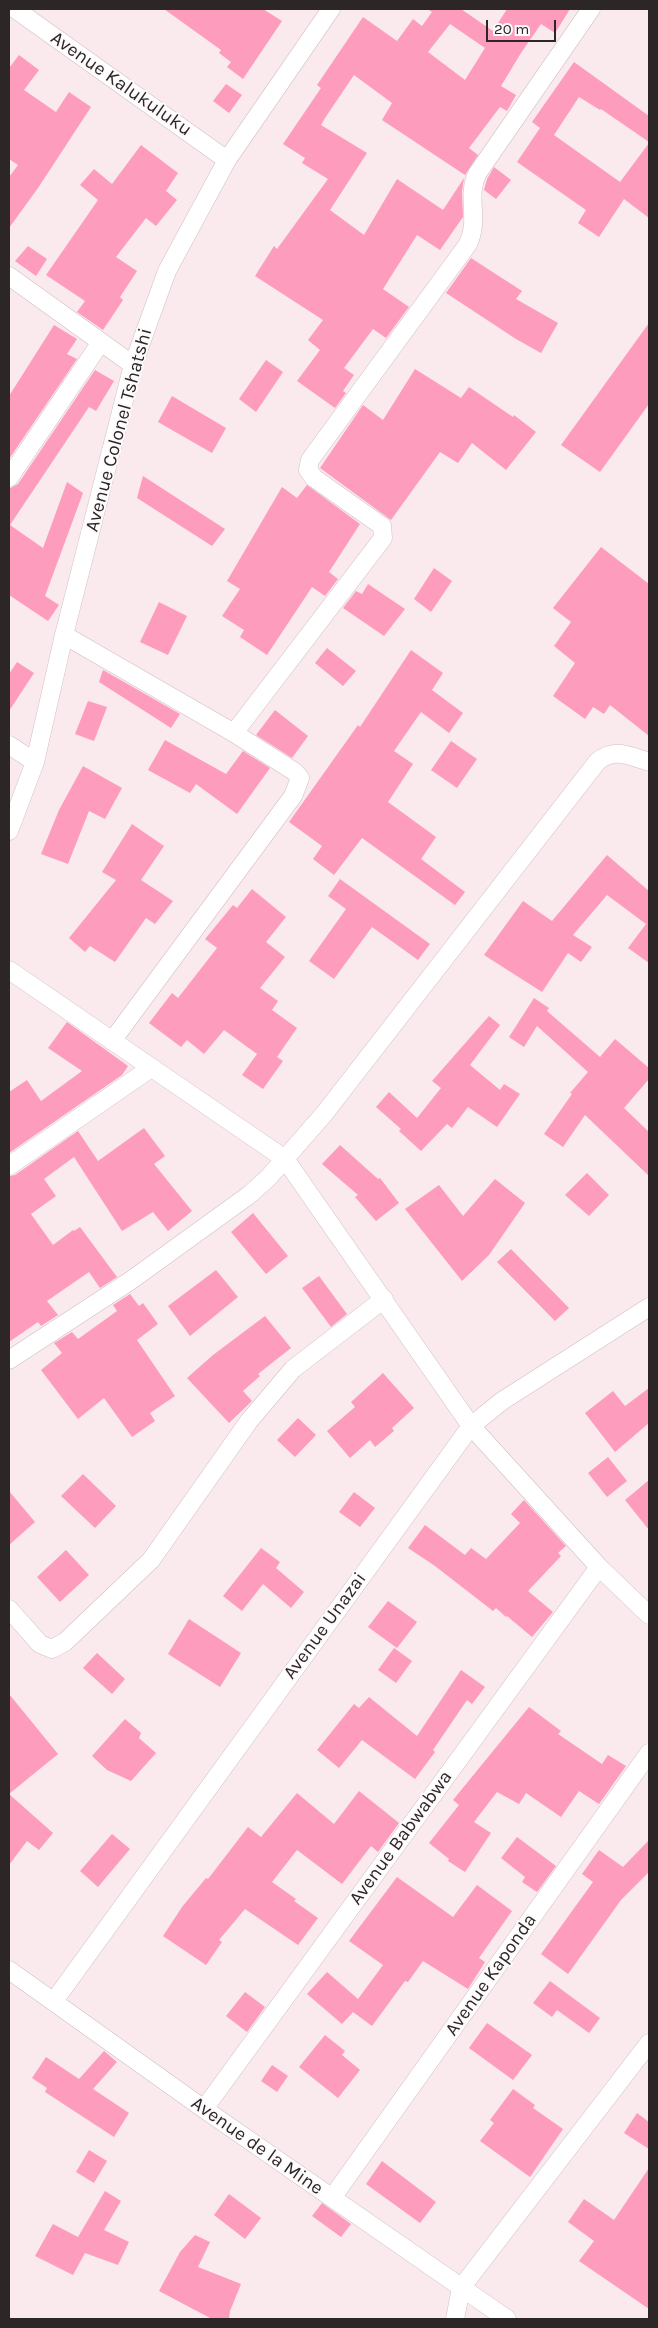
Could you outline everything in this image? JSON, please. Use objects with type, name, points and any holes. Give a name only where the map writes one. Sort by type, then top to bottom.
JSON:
[{"type":"street","name":"Avenue Kalukuluku","points":[[15,9],[227,160]]},
{"type":"street","name":"Avenue Colonel Tshatshi","points":[[9,831],[35,762],[64,635],[133,365],[167,270],[227,160],[331,9]]},
{"type":"street","points":[[234,733],[381,541],[384,534],[382,526],[314,478],[308,470],[310,460],[468,244],[474,225],[472,195],[477,174],[591,9]]},
{"type":"street","points":[[9,276],[133,365]]},
{"type":"street","points":[[9,478],[101,342]]},
{"type":"street","points":[[64,635],[234,733],[298,774],[300,778],[297,789],[112,1041]]},
{"type":"street","points":[[9,745],[35,762]]},
{"type":"street","points":[[9,1360],[130,1281],[249,1195],[285,1159],[324,1114],[597,762],[607,754],[620,752],[649,762]]},
{"type":"street","points":[[9,970],[285,1159],[471,1426],[599,1567],[649,1615]]},
{"type":"street","points":[[9,1166],[151,1068]]},
{"type":"street","points":[[9,1608],[43,1646],[52,1649],[65,1642],[151,1560],[249,1421],[293,1369],[384,1299]]},
{"type":"street","name":"Avenue Unazai","points":[[54,2001],[471,1426],[502,1401],[649,1307]]},
{"type":"street","name":"Avenue Babwabwa","points":[[204,2109],[599,1567]]},
{"type":"street","name":"Avenue Kaponda","points":[[332,2198],[649,1753]]},
{"type":"street","name":"Avenue de la Mine","points":[[9,1970],[204,2109],[507,2319]]},
{"type":"street","points":[[455,2319],[461,2288],[649,2044]]},
{"type":"building","points":[[164,9],[263,9],[282,21],[243,79],[227,67],[231,62],[219,53],[221,50]]},
{"type":"building","points":[[427,9],[461,9],[493,31],[507,9],[570,9],[555,33],[541,24],[521,53],[501,86],[516,95],[507,111],[500,107],[469,148],[478,155],[465,175],[382,120],[392,103],[354,75],[325,118],[321,125],[367,153],[330,210],[364,235],[397,179],[443,210],[464,178],[462,191],[463,217],[440,250],[417,235],[383,289],[409,307],[386,338],[373,329],[344,368],[354,375],[343,391],[346,393],[335,408],[297,381],[320,350],[308,340],[323,320],[255,276],[274,246],[277,249],[328,179],[302,163],[305,158],[283,144],[321,88],[317,85],[363,17],[397,41],[413,19],[422,26],[432,12]],"holes":[[[450,24],[485,48],[465,80],[428,52]]]},
{"type":"building","points":[[19,55],[39,70],[24,90],[56,112],[69,92],[91,107],[38,188],[9,228],[9,177],[18,165],[9,159],[9,68]]},
{"type":"building","points":[[574,62],[649,116],[649,142],[601,109],[579,97],[554,135],[620,182],[649,143],[649,218],[624,199],[599,237],[578,223],[586,210],[517,162],[540,128],[532,122]]},
{"type":"building","points":[[226,84],[242,95],[229,113],[213,101]]},
{"type":"building","points":[[141,145],[178,173],[166,191],[177,200],[156,226],[146,218],[116,257],[137,271],[120,297],[123,300],[103,330],[77,312],[85,301],[46,275],[98,200],[80,185],[94,169],[112,184]]},
{"type":"building","points":[[494,167],[511,180],[496,199],[484,190],[487,179]]},
{"type":"building","points":[[28,246],[47,259],[36,276],[15,261]]},
{"type":"building","points":[[471,258],[522,291],[516,299],[558,323],[541,353],[516,339],[446,293]]},
{"type":"building","points":[[649,323],[649,404],[600,472],[561,445]]},
{"type":"building","points":[[54,325],[77,339],[67,354],[77,359],[9,459],[9,396]]},
{"type":"building","points":[[266,360],[283,372],[256,412],[239,399]]},
{"type":"building","points":[[415,369],[461,398],[469,387],[513,417],[514,415],[536,432],[506,470],[472,443],[458,463],[440,452],[391,520],[320,468],[363,405],[383,420]]},
{"type":"building","points":[[95,370],[114,381],[96,411],[89,407],[10,525],[43,548],[67,482],[83,493],[45,596],[59,605],[48,621],[9,595],[9,489],[18,484]]},
{"type":"building","points":[[172,396],[226,428],[212,453],[158,422]]},
{"type":"building","points":[[143,476],[225,529],[212,546],[137,498]]},
{"type":"building","points":[[307,485],[360,524],[329,572],[338,579],[325,596],[312,587],[267,655],[240,637],[244,630],[222,616],[240,589],[227,581],[282,487],[297,498]]},
{"type":"building","points":[[601,547],[649,584],[649,736],[610,705],[604,714],[593,707],[585,719],[553,696],[575,663],[554,646],[571,622],[553,608]]},
{"type":"building","points":[[434,568],[452,581],[431,612],[414,599]]},
{"type":"building","points":[[368,584],[405,609],[384,636],[343,608],[356,591],[362,594]]},
{"type":"building","points":[[159,602],[187,616],[168,655],[140,642]]},
{"type":"building","points":[[327,648],[356,671],[343,686],[315,663]]},
{"type":"building","points":[[411,650],[443,673],[432,690],[463,713],[449,733],[421,712],[394,751],[413,764],[388,802],[436,837],[421,859],[465,892],[455,905],[362,838],[334,875],[313,859],[322,846],[289,822],[358,725],[360,727]]},
{"type":"building","points":[[17,662],[34,673],[9,711],[9,674]]},
{"type":"building","points":[[103,670],[180,714],[171,728],[99,682]]},
{"type":"building","points":[[88,701],[107,707],[94,741],[75,734]]},
{"type":"building","points":[[275,710],[308,736],[292,758],[256,735]]},
{"type":"building","points":[[165,740],[226,774],[243,751],[270,768],[237,814],[196,784],[190,793],[148,770]]},
{"type":"building","points":[[451,741],[477,759],[457,788],[431,770]]},
{"type":"building","points":[[83,766],[122,788],[105,819],[89,811],[68,864],[41,854],[59,810]]},
{"type":"building","points":[[132,824],[164,846],[141,880],[173,901],[155,924],[146,918],[115,962],[90,946],[85,952],[69,938],[116,880],[102,872]]},
{"type":"building","points":[[607,855],[649,891],[649,963],[628,948],[646,924],[607,895],[573,935],[592,947],[581,962],[568,953],[542,992],[484,955],[523,901],[552,921]]},
{"type":"building","points":[[340,879],[430,944],[418,960],[372,927],[334,979],[309,961],[346,909],[328,896]]},
{"type":"building","points":[[252,889],[286,917],[266,942],[285,957],[260,988],[278,1001],[272,1010],[297,1028],[277,1057],[283,1061],[263,1089],[242,1075],[257,1054],[224,1030],[204,1054],[187,1040],[181,1047],[149,1023],[172,993],[178,998],[217,948],[205,939],[233,905],[237,908]]},
{"type":"building","points":[[534,998],[549,1008],[547,1011],[600,1057],[615,1039],[649,1068],[649,1079],[624,1108],[649,1132],[649,1176],[585,1115],[563,1147],[544,1134],[572,1094],[570,1093],[588,1072],[537,1026],[524,1047],[509,1037]]},
{"type":"building","points":[[489,1016],[500,1025],[470,1065],[500,1090],[504,1084],[520,1094],[497,1127],[468,1107],[452,1128],[447,1124],[421,1151],[399,1131],[401,1129],[376,1107],[389,1092],[417,1118],[441,1088],[432,1081]]},
{"type":"building","points":[[67,1022],[128,1066],[122,1075],[9,1153],[9,1092],[27,1080],[41,1101],[82,1071],[48,1048]]},
{"type":"building","points":[[144,1128],[165,1156],[154,1164],[192,1211],[168,1231],[153,1212],[122,1231],[74,1157],[44,1179],[56,1196],[31,1214],[53,1245],[80,1227],[117,1277],[100,1288],[89,1272],[47,1301],[58,1315],[41,1326],[38,1322],[9,1342],[9,1176],[15,1175],[78,1131],[98,1161]]},
{"type":"building","points":[[340,1145],[378,1179],[380,1178],[399,1203],[376,1221],[355,1197],[358,1195],[322,1164]]},
{"type":"building","points":[[587,1173],[609,1195],[589,1216],[565,1195]]},
{"type":"building","points":[[495,1179],[525,1203],[489,1255],[462,1281],[405,1209],[439,1185],[463,1216]]},
{"type":"building","points":[[253,1213],[288,1256],[266,1274],[231,1232]]},
{"type":"building","points":[[511,1249],[569,1308],[555,1321],[497,1262]]},
{"type":"building","points":[[216,1270],[238,1297],[190,1336],[168,1306]]},
{"type":"building","points":[[319,1276],[347,1314],[331,1327],[302,1288]]},
{"type":"building","points":[[130,1294],[139,1306],[143,1303],[158,1324],[137,1340],[175,1396],[150,1413],[155,1421],[132,1437],[104,1398],[78,1419],[41,1370],[62,1353],[54,1343],[72,1332],[78,1339],[117,1311],[113,1305]]},
{"type":"building","points":[[265,1316],[291,1348],[258,1374],[260,1376],[243,1391],[252,1401],[229,1423],[187,1378],[213,1355]]},
{"type":"building","points":[[383,1373],[414,1408],[392,1428],[394,1431],[375,1447],[370,1440],[350,1458],[327,1431],[355,1407],[351,1402]]},
{"type":"building","points":[[649,1388],[649,1423],[615,1452],[585,1413],[613,1391],[625,1406]]},
{"type":"building","points":[[298,1418],[316,1435],[295,1457],[277,1440]]},
{"type":"building","points":[[608,1457],[627,1481],[607,1497],[588,1473]]},
{"type":"building","points":[[83,1474],[116,1506],[95,1528],[61,1496]]},
{"type":"building","points":[[649,1480],[649,1530],[625,1500]]},
{"type":"building","points":[[9,1491],[35,1522],[9,1545]]},
{"type":"building","points":[[354,1492],[375,1508],[360,1527],[339,1512]]},
{"type":"building","points":[[524,1500],[566,1546],[558,1553],[561,1556],[528,1591],[553,1612],[532,1637],[496,1608],[493,1611],[435,1566],[408,1548],[425,1525],[465,1555],[471,1548],[486,1559],[520,1523],[511,1514]]},
{"type":"building","points":[[261,1548],[280,1562],[276,1568],[304,1592],[291,1608],[263,1584],[242,1611],[223,1596]]},
{"type":"building","points":[[66,1550],[89,1575],[60,1602],[37,1577]]},
{"type":"building","points":[[388,1601],[417,1622],[397,1648],[368,1627]]},
{"type":"building","points":[[189,1619],[241,1653],[220,1687],[168,1654]]},
{"type":"building","points":[[394,1648],[412,1661],[396,1683],[378,1670]]},
{"type":"building","points":[[97,1653],[125,1679],[112,1694],[83,1668]]},
{"type":"building","points":[[461,1670],[485,1687],[472,1704],[467,1700],[433,1750],[435,1752],[415,1779],[362,1740],[339,1768],[317,1750],[354,1704],[359,1708],[369,1697],[417,1736]]},
{"type":"building","points":[[9,1694],[58,1754],[9,1794]]},
{"type":"building","points":[[529,1707],[561,1731],[558,1734],[602,1764],[608,1755],[626,1766],[599,1804],[579,1791],[561,1817],[526,1793],[519,1804],[497,1792],[474,1822],[491,1833],[465,1872],[448,1861],[449,1859],[429,1843],[459,1805],[453,1800]]},
{"type":"building","points":[[125,1719],[141,1733],[139,1738],[156,1753],[131,1781],[107,1770],[92,1756]]},
{"type":"building","points":[[359,1791],[399,1823],[378,1852],[371,1846],[342,1884],[297,1850],[272,1882],[318,1918],[298,1945],[245,1909],[219,1940],[222,1942],[206,1965],[163,1936],[182,1907],[206,1878],[208,1879],[248,1827],[261,1837],[297,1793],[334,1824]]},
{"type":"building","points":[[9,1794],[53,1833],[39,1850],[27,1841],[9,1865]]},
{"type":"building","points":[[112,1834],[130,1849],[98,1887],[80,1871]]},
{"type":"building","points":[[517,1837],[556,1866],[537,1892],[522,1882],[525,1877],[501,1858]]},
{"type":"building","points":[[649,1840],[649,1872],[621,1900],[568,1974],[541,1954],[593,1882],[582,1874],[599,1850],[623,1867]]},
{"type":"building","points":[[397,1877],[453,1917],[477,1885],[512,1911],[479,1958],[485,1962],[468,1989],[423,1961],[408,1982],[405,1981],[372,2026],[353,2012],[342,2024],[307,1994],[327,1972],[358,1999],[383,1965],[349,1941]]},
{"type":"building","points":[[550,1981],[600,2018],[589,2033],[557,2010],[552,2017],[533,2003]]},
{"type":"building","points":[[245,1992],[265,2007],[247,2032],[226,2016]]},
{"type":"building","points":[[487,2023],[532,2055],[513,2080],[469,2048]]},
{"type":"building","points":[[325,2035],[345,2051],[342,2055],[360,2070],[338,2098],[299,2067]]},
{"type":"building","points":[[104,2051],[117,2062],[93,2089],[129,2113],[114,2137],[45,2092],[47,2088],[32,2078],[46,2057],[79,2079]]},
{"type":"building","points":[[272,2065],[288,2076],[277,2092],[261,2081]]},
{"type":"building","points":[[513,2089],[535,2105],[533,2108],[563,2129],[530,2177],[480,2141],[494,2123],[490,2120]]},
{"type":"building","points":[[637,2113],[649,2122],[649,2149],[624,2133]]},
{"type":"building","points":[[89,2150],[107,2161],[94,2183],[76,2172]]},
{"type":"building","points":[[382,2161],[436,2202],[420,2223],[366,2184]]},
{"type":"building","points":[[649,2168],[649,2309],[579,2261],[594,2241],[568,2222],[584,2199],[614,2220]]},
{"type":"building","points":[[105,2191],[121,2201],[104,2230],[129,2242],[118,2265],[85,2253],[73,2275],[35,2256],[53,2224],[78,2237]]},
{"type":"building","points":[[229,2194],[261,2218],[245,2239],[214,2215]]},
{"type":"building","points":[[322,2203],[351,2224],[341,2237],[312,2216]]},
{"type":"building","points":[[195,2235],[210,2242],[198,2267],[241,2284],[230,2311],[229,2319],[212,2319],[159,2291],[180,2252]]}]
